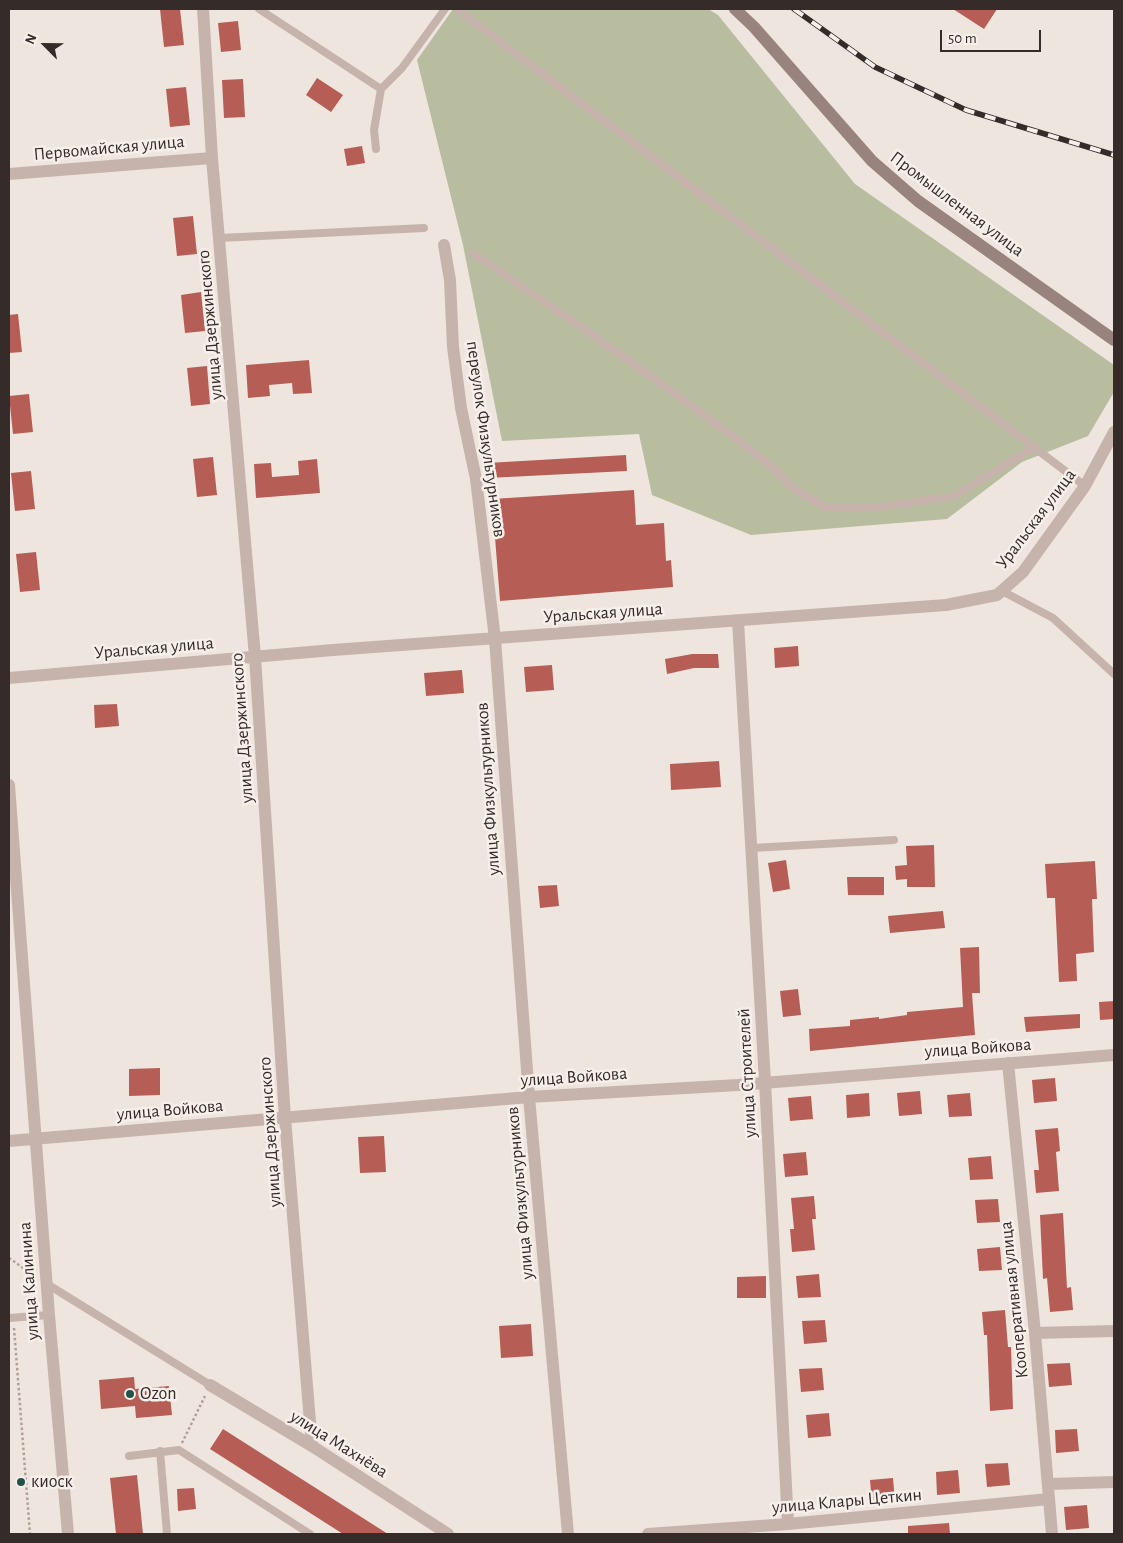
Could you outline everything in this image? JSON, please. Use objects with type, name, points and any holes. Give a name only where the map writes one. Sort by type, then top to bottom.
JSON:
[{"type":"main road","name":"Промышленная улица","points":[[735,9],[754,27],[872,161],[918,201],[1114,340]]},
{"type":"street","name":"улица Дзержинского","points":[[203,9],[212,158],[255,657],[285,1118],[312,1446]]},
{"type":"street","name":"Первомайская улица","points":[[9,174],[212,158]]},
{"type":"street","name":"переулок Физкультурников","points":[[444,244],[450,280],[453,347],[462,408],[476,479],[495,639]]},
{"type":"street","name":"Уральская улица","points":[[9,678],[255,657],[946,605],[997,595],[1022,572],[1085,486],[1114,432]]},
{"type":"street","name":"улица Строителей","points":[[738,621],[788,1524]]},
{"type":"street","name":"улица Физкультурников","points":[[495,639],[529,1097],[568,1534]]},
{"type":"street","name":"улица Калинина","points":[[9,785],[49,1315],[68,1534]]},
{"type":"street","name":"улица Войкова","points":[[37,1139],[529,1097],[765,1082],[1114,1055]]},
{"type":"street","name":"Кооперативная улица","points":[[1008,1063],[1035,1333],[1052,1534]]},
{"type":"street","points":[[9,1141],[37,1139]]},
{"type":"street","points":[[1035,1333],[1114,1330]]},
{"type":"street","name":"улица Махнёва","points":[[210,1385],[312,1446],[448,1534]]},
{"type":"street","points":[[1049,1484],[1114,1482]]},
{"type":"street","name":"улица Клары Цеткин","points":[[648,1534],[788,1524],[1049,1499]]},
{"type":"lane","points":[[260,9],[381,89]]},
{"type":"lane","points":[[376,149],[374,130],[381,89],[402,68],[445,9]]},
{"type":"lane","points":[[457,9],[1085,486]]},
{"type":"lane","points":[[220,238],[424,228]]},
{"type":"lane","points":[[472,253],[603,342],[737,439],[772,467],[794,489],[825,507],[873,508],[954,496],[1035,447]]},
{"type":"lane","points":[[1002,590],[1052,618],[1114,674]]},
{"type":"lane","points":[[752,848],[894,840]]},
{"type":"lane","points":[[47,1284],[210,1385]]},
{"type":"lane","points":[[11,1318],[49,1315]]},
{"type":"lane","points":[[129,1456],[179,1450],[310,1534]]},
{"type":"lane","points":[[160,1451],[167,1534]]},
{"type":"path","points":[[9,1258],[47,1284]]},
{"type":"path","points":[[11,1318],[30,1534]]},
{"type":"path","points":[[179,1450],[210,1385]]},
{"type":"green space","points":[[453,9],[708,9],[718,15],[855,184],[1114,365],[1114,392],[1088,436],[1022,462],[947,519],[751,535],[652,495],[639,434],[502,441],[463,245],[417,60]]},
{"type":"building","points":[[160,9],[180,9],[184,45],[164,47]]},
{"type":"building","points":[[953,9],[997,9],[984,29]]},
{"type":"building","points":[[238,21],[241,50],[221,52],[218,23]]},
{"type":"building","points":[[317,78],[343,95],[331,112],[306,95]]},
{"type":"building","points":[[243,79],[245,117],[224,118],[222,80]]},
{"type":"building","points":[[186,87],[190,125],[170,127],[166,89]]},
{"type":"building","points":[[362,146],[365,163],[347,166],[344,149]]},
{"type":"building","points":[[193,216],[197,254],[177,256],[173,218]]},
{"type":"building","points":[[201,292],[205,331],[185,333],[181,295]]},
{"type":"building","points":[[18,314],[22,352],[9,353],[9,315]]},
{"type":"building","points":[[309,360],[312,393],[293,394],[292,383],[269,385],[270,396],[248,398],[246,365]]},
{"type":"building","points":[[207,366],[210,404],[191,406],[187,368]]},
{"type":"building","points":[[29,394],[33,432],[13,434],[9,396]]},
{"type":"building","points":[[626,455],[627,471],[488,478],[487,463]]},
{"type":"building","points":[[213,457],[217,495],[197,497],[193,459]]},
{"type":"building","points":[[317,459],[320,493],[256,498],[254,464],[271,463],[272,477],[299,475],[298,461]]},
{"type":"building","points":[[31,471],[35,509],[15,511],[11,473]]},
{"type":"building","points":[[634,490],[636,525],[664,523],[666,561],[671,560],[673,587],[500,601],[492,499]]},
{"type":"building","points":[[36,552],[40,590],[20,592],[16,554]]},
{"type":"building","points":[[798,646],[799,666],[775,668],[774,648]]},
{"type":"building","points":[[692,654],[718,654],[719,668],[694,668],[667,674],[665,659]]},
{"type":"building","points":[[552,665],[554,690],[526,692],[524,667]]},
{"type":"building","points":[[462,670],[464,693],[426,696],[424,673]]},
{"type":"building","points":[[117,704],[119,726],[95,728],[94,705]]},
{"type":"building","points":[[719,761],[721,787],[671,790],[670,764]]},
{"type":"building","points":[[934,845],[935,887],[907,887],[907,879],[896,880],[895,866],[907,865],[906,846]]},
{"type":"building","points":[[786,860],[790,889],[773,892],[768,863]]},
{"type":"building","points":[[1095,861],[1097,899],[1092,899],[1094,952],[1076,954],[1077,981],[1059,982],[1055,898],[1047,898],[1045,864]]},
{"type":"building","points":[[847,877],[884,877],[884,895],[848,895]]},
{"type":"building","points":[[557,885],[559,906],[540,908],[538,886]]},
{"type":"building","points":[[943,911],[945,928],[890,933],[888,916]]},
{"type":"building","points":[[979,947],[980,993],[972,993],[975,1035],[810,1051],[809,1029],[850,1026],[850,1020],[879,1017],[879,1019],[907,1015],[907,1012],[963,1007],[960,948]]},
{"type":"building","points":[[798,989],[801,1015],[783,1017],[780,991]]},
{"type":"building","points":[[1114,1001],[1114,1019],[1100,1020],[1099,1002]]},
{"type":"building","points":[[1080,1014],[1080,1028],[1026,1032],[1024,1017]]},
{"type":"building","points":[[160,1068],[160,1095],[129,1096],[129,1069]]},
{"type":"building","points":[[1055,1078],[1057,1101],[1034,1103],[1032,1080]]},
{"type":"building","points":[[920,1091],[922,1114],[899,1116],[897,1093]]},
{"type":"building","points":[[869,1093],[870,1116],[847,1118],[846,1095]]},
{"type":"building","points":[[970,1093],[972,1116],[949,1117],[947,1095]]},
{"type":"building","points":[[811,1096],[813,1119],[790,1121],[788,1098]]},
{"type":"building","points":[[1058,1128],[1060,1151],[1056,1152],[1059,1191],[1036,1193],[1034,1170],[1039,1170],[1035,1130]]},
{"type":"building","points":[[384,1136],[386,1172],[360,1173],[358,1137]]},
{"type":"building","points":[[806,1152],[808,1175],[785,1177],[783,1154]]},
{"type":"building","points":[[991,1156],[993,1179],[970,1180],[968,1158]]},
{"type":"building","points":[[814,1196],[816,1219],[812,1219],[815,1250],[792,1252],[790,1229],[794,1229],[791,1198]]},
{"type":"building","points":[[998,1199],[1000,1222],[977,1223],[975,1200]]},
{"type":"building","points":[[1063,1213],[1067,1288],[1071,1287],[1073,1310],[1050,1312],[1047,1278],[1043,1279],[1040,1215]]},
{"type":"building","points":[[1000,1247],[1002,1270],[979,1271],[977,1249]]},
{"type":"building","points":[[819,1274],[821,1297],[798,1298],[796,1276]]},
{"type":"building","points":[[766,1276],[766,1298],[737,1298],[737,1277]]},
{"type":"building","points":[[1005,1310],[1008,1347],[1011,1347],[1013,1409],[990,1411],[987,1335],[984,1335],[982,1312]]},
{"type":"building","points":[[825,1320],[827,1342],[804,1344],[802,1321]]},
{"type":"building","points":[[531,1324],[533,1356],[501,1358],[499,1326]]},
{"type":"building","points":[[1070,1363],[1072,1385],[1049,1387],[1047,1364]]},
{"type":"building","points":[[822,1368],[824,1390],[801,1392],[799,1369]]},
{"type":"building","points":[[134,1377],[135,1389],[169,1386],[172,1415],[136,1418],[135,1406],[101,1409],[99,1380]]},
{"type":"building","points":[[829,1413],[831,1436],[808,1438],[806,1415]]},
{"type":"building","points":[[223,1429],[388,1534],[343,1534],[210,1449]]},
{"type":"building","points":[[1077,1429],[1079,1451],[1056,1453],[1055,1430]]},
{"type":"building","points":[[1008,1463],[1010,1485],[987,1487],[985,1464]]},
{"type":"building","points":[[958,1470],[960,1493],[937,1495],[936,1472]]},
{"type":"building","points":[[137,1475],[143,1534],[116,1534],[110,1478]]},
{"type":"building","points":[[893,1478],[895,1501],[872,1503],[870,1480]]},
{"type":"building","points":[[194,1488],[196,1509],[178,1511],[177,1489]]},
{"type":"building","points":[[1087,1505],[1089,1528],[1066,1530],[1064,1507]]},
{"type":"building","points":[[949,1523],[950,1534],[908,1534],[908,1526]]},
{"type":"railway","points":[[794,9],[875,67],[966,110],[1114,155]]},
{"type":"place","name":"Ozon","points":[[130,1394]]},
{"type":"place","name":"киоск","points":[[21,1482]]}]
